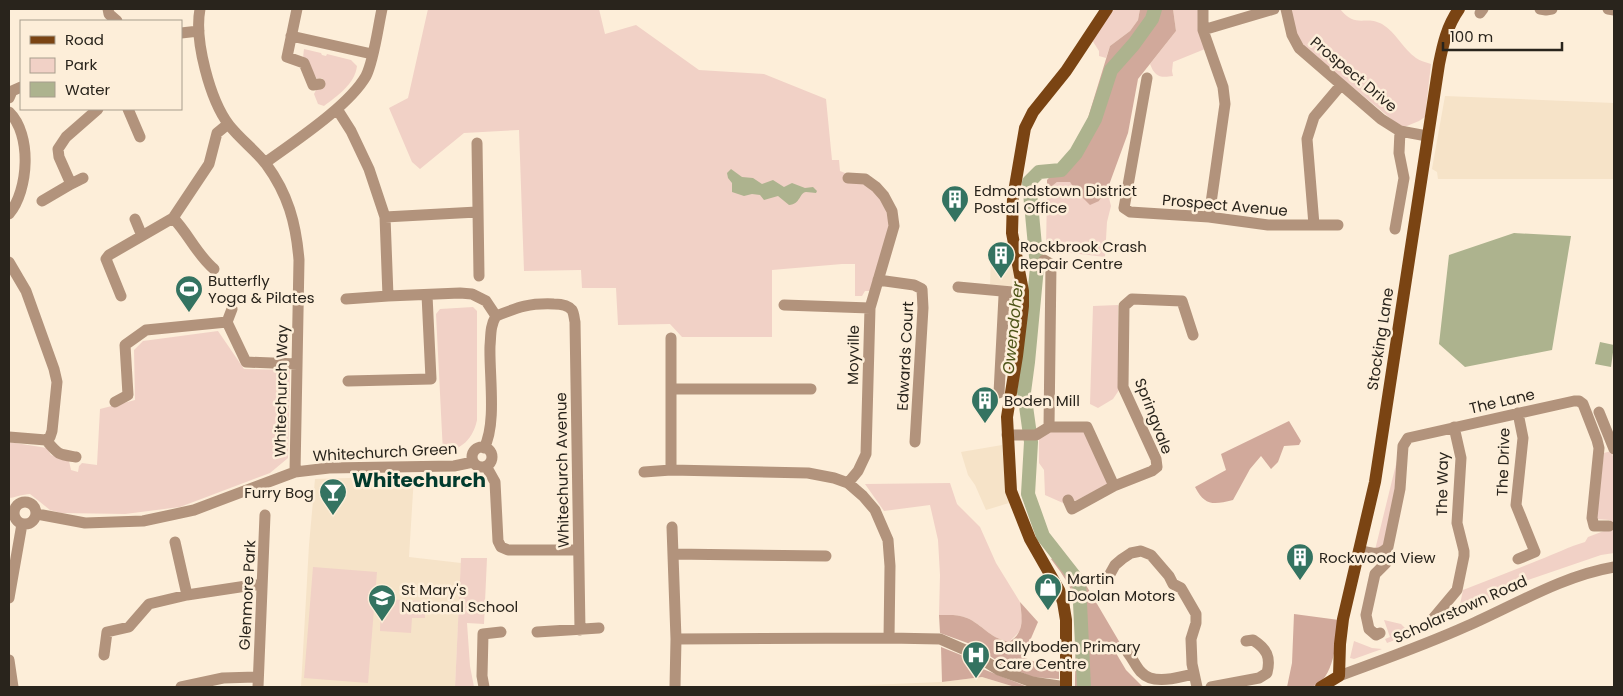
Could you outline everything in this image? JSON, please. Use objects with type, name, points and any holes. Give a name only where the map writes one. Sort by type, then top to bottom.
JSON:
[{"type":"main road","points":[[1066,687],[1066,620],[1063,602],[1059,590],[1030,539],[1010,491],[1007,417],[1022,319],[1023,293],[1012,233],[1012,218],[1016,173],[1025,128],[1032,112],[1066,71],[1107,9]]},
{"type":"main road","name":"Stocking Lane","points":[[1339,676],[1343,619],[1375,482],[1427,136],[1444,38],[1451,20],[1459,9]]},
{"type":"main road","name":"Scholarstown Road","points":[[1320,687],[1339,676]]},
{"type":"street","points":[[108,9],[109,14],[115,20]]},
{"type":"street","name":"Whitechurch Way","points":[[200,9],[199,31],[204,67],[220,110],[228,124],[265,164],[279,185],[291,210],[297,232],[299,260],[295,472]]},
{"type":"street","points":[[297,9],[286,57],[304,63],[313,85],[320,84]]},
{"type":"street","points":[[265,164],[337,109],[359,87],[367,74],[382,9]]},
{"type":"street","points":[[1203,9],[1203,30],[1223,87],[1225,104],[1209,217]]},
{"type":"street","points":[[1203,30],[1274,9]]},
{"type":"street","name":"Prospect Drive","points":[[1286,9],[1292,35],[1299,48],[1381,119],[1400,131],[1427,136]]},
{"type":"street","points":[[1540,9],[1552,9]]},
{"type":"street","points":[[1608,9],[1614,10]]},
{"type":"street","points":[[182,33],[199,31]]},
{"type":"street","points":[[291,36],[372,54]]},
{"type":"street","name":"Prospect Avenue","points":[[1147,78],[1124,208],[1130,212],[1209,217],[1268,225],[1338,225]]},
{"type":"street","points":[[1314,225],[1307,139],[1314,117],[1341,85]]},
{"type":"street","points":[[9,98],[12,91],[20,87]]},
{"type":"street","points":[[337,109],[352,130],[369,169],[386,217],[388,296]]},
{"type":"street","points":[[71,184],[60,159],[58,149],[66,137],[97,110]]},
{"type":"street","points":[[128,110],[140,137]]},
{"type":"street","points":[[9,112],[18,124],[25,148],[22,186],[9,214]]},
{"type":"street","points":[[121,296],[106,259],[114,252],[173,218],[209,164],[217,133],[228,124]]},
{"type":"street","points":[[1395,229],[1404,178],[1399,153],[1400,131]]},
{"type":"street","points":[[477,143],[479,276]]},
{"type":"street","points":[[42,201],[83,178]]},
{"type":"street","points":[[848,178],[865,179],[884,196],[892,211],[894,226],[870,308]]},
{"type":"street","points":[[386,217],[477,212]]},
{"type":"street","points":[[173,218],[182,227],[207,263],[214,269]]},
{"type":"street","points":[[136,219],[142,236]]},
{"type":"street","points":[[1044,260],[1050,264],[1049,427]]},
{"type":"street","points":[[9,262],[26,291],[57,382],[50,437],[46,440],[9,437]]},
{"type":"street","name":"Edwards Court","points":[[878,280],[914,285],[922,288],[923,308],[915,442]]},
{"type":"street","points":[[958,286],[1023,293]]},
{"type":"street","points":[[346,299],[460,293],[472,294],[486,301],[496,316],[491,324],[491,413],[488,442],[484,448],[475,450],[472,456],[473,462],[480,467],[486,466],[491,461],[491,455],[484,448]]},
{"type":"street","points":[[348,381],[431,379],[427,296]]},
{"type":"street","points":[[999,393],[1004,296]]},
{"type":"street","name":"Springvale","points":[[1068,500],[1072,509],[1114,486],[1152,472],[1156,467],[1156,459],[1123,387],[1124,306],[1132,299],[1182,301],[1193,335]]},
{"type":"street","name":"Whitechurch Avenue","points":[[496,316],[525,305],[540,303],[560,304],[568,306],[573,311],[575,322],[580,630]]},
{"type":"street","name":"Moyville","points":[[784,305],[870,308],[866,454],[858,471],[848,483]]},
{"type":"street","points":[[232,309],[227,322],[246,362],[297,364]]},
{"type":"street","points":[[1003,317],[1022,319]]},
{"type":"street","points":[[115,402],[128,395],[125,344],[146,330],[227,322]]},
{"type":"street","points":[[671,338],[671,470]]},
{"type":"street","points":[[672,389],[810,389]]},
{"type":"street","name":"The Lane","points":[[1380,633],[1376,635],[1369,629],[1366,616],[1375,574],[1386,563],[1383,553],[1388,547],[1400,489],[1405,441],[1410,436],[1579,401],[1583,404],[1599,448],[1592,518],[1594,526],[1608,526]]},
{"type":"street","points":[[1599,412],[1614,449]]},
{"type":"street","name":"The Drive","points":[[1518,413],[1522,438],[1516,505],[1535,552],[1518,558]]},
{"type":"street","points":[[1008,435],[1031,435],[1049,427],[1087,427],[1114,486]]},
{"type":"street","name":"The Way","points":[[1432,621],[1457,590],[1464,556],[1457,523],[1461,458],[1454,427]]},
{"type":"street","points":[[1597,440],[1609,436]]},
{"type":"street","points":[[46,440],[54,451],[76,457]]},
{"type":"street","name":"Whitechurch Green","points":[[37,514],[86,523],[143,521],[169,517],[194,510],[295,472],[329,468],[454,466],[473,462]]},
{"type":"street","points":[[486,466],[495,482],[498,541],[501,547],[508,550],[578,550]]},
{"type":"street","points":[[644,472],[671,470],[808,473],[848,483],[875,510],[888,540],[890,566],[889,638]]},
{"type":"street","points":[[23,501],[30,502],[36,507],[37,514],[33,521],[22,524],[14,517],[12,506],[23,501]]},
{"type":"street","name":"Glenmore Park","points":[[181,687],[223,678],[258,682],[265,515]]},
{"type":"street","points":[[9,598],[22,524]]},
{"type":"street","points":[[672,526],[676,639],[675,687]]},
{"type":"street","points":[[175,542],[187,594]]},
{"type":"street","points":[[1359,550],[1376,554],[1383,553]]},
{"type":"street","points":[[1110,574],[1115,565],[1122,559],[1131,553],[1141,551],[1151,555],[1169,576],[1173,584],[1181,588],[1196,614],[1196,623],[1191,639],[1192,664],[1197,687]]},
{"type":"street","points":[[673,554],[826,556]]},
{"type":"street","name":"Scholarstown Road","points":[[1339,676],[1454,632],[1564,581],[1614,567]]},
{"type":"street","points":[[104,656],[107,632],[129,627],[149,604],[187,594],[262,585]]},
{"type":"street","points":[[537,632],[599,628]]},
{"type":"street","points":[[484,687],[482,676],[483,634],[501,632]]},
{"type":"street","points":[[676,639],[940,639],[972,653],[999,670],[1032,682],[1066,687]]},
{"type":"street","points":[[1211,687],[1259,678],[1268,673],[1270,662],[1268,655],[1260,644],[1253,640],[1246,640]]},
{"type":"street","points":[[1128,653],[1140,671],[1152,679],[1194,674]]},
{"type":"street","points":[[9,660],[13,687]]},
{"type":"shaded area","points":[[1140,9],[1173,9],[1176,31],[1138,79],[1128,133],[1109,185],[1099,201],[1090,205],[1070,182],[1057,182],[1047,190],[1047,180],[1067,158],[1086,124],[1110,46],[1130,31],[1138,20]]},
{"type":"shaded area","points":[[1445,96],[1614,103],[1614,179],[1438,179],[1437,172],[1432,169]]},
{"type":"shaded area","points":[[991,253],[1008,253],[1014,273],[1014,288],[990,286]]},
{"type":"shaded area","points":[[1289,421],[1301,441],[1299,445],[1284,446],[1278,462],[1271,469],[1261,456],[1250,469],[1233,500],[1215,503],[1202,498],[1195,487],[1226,470],[1221,454]]},
{"type":"shaded area","points":[[1002,445],[1005,485],[1009,503],[986,510],[975,485],[968,475],[961,452]]},
{"type":"shaded area","name":"St Mary's National School","points":[[414,476],[409,557],[461,563],[455,687],[301,687],[309,545],[315,479]]},
{"type":"shaded area","points":[[1062,552],[1083,580],[1120,643],[1113,648],[1126,670],[1143,687],[1075,687],[1075,606],[1073,596],[1066,581],[1051,559]]},
{"type":"shaded area","points":[[1020,602],[1038,622],[1023,657],[1052,669],[1055,660],[1059,660],[1059,679],[1032,677],[1002,664],[973,645],[940,633],[939,615],[957,615],[967,618],[996,637],[1009,642],[1020,630],[1022,619]]},
{"type":"shaded area","points":[[1294,614],[1339,620],[1330,668],[1319,683],[1311,687],[1287,687],[1292,663]]},
{"type":"shaded area","points":[[941,647],[966,657],[978,667],[1028,687],[1015,687],[982,677],[942,682]]},
{"type":"shaded area","name":"Ballyboden Primary Care Centre","points":[[982,677],[1015,687],[842,686],[942,682]]},
{"type":"green space","points":[[428,9],[599,9],[605,34],[636,25],[699,70],[764,74],[826,99],[832,160],[839,160],[840,171],[845,173],[846,181],[858,180],[883,198],[892,227],[872,291],[865,291],[862,296],[855,296],[855,264],[772,270],[772,337],[682,337],[670,324],[618,325],[616,288],[582,288],[581,270],[524,271],[519,130],[464,133],[420,169],[412,162],[389,108],[408,98]]},
{"type":"green space","points":[[1113,9],[1140,9],[1138,20],[1130,31],[1110,46],[1106,58],[1099,56],[1099,51],[1092,40]]},
{"type":"green space","points":[[1173,9],[1198,9],[1198,29],[1205,49],[1173,62],[1173,76],[1161,77],[1154,72],[1150,64],[1176,31]]},
{"type":"green space","points":[[1290,9],[1340,9],[1351,19],[1376,22],[1387,27],[1411,54],[1419,60],[1431,64],[1425,117],[1402,128],[1303,46],[1295,33]]},
{"type":"green space","points":[[304,49],[326,56],[327,54],[351,60],[357,66],[356,72],[349,84],[340,94],[324,106],[318,104],[314,94],[316,90],[325,86],[322,78],[317,79],[303,58]]},
{"type":"green space","points":[[1057,182],[1070,182],[1075,190],[1099,201],[1107,190],[1111,206],[1107,222],[1105,257],[1046,250],[1047,190]]},
{"type":"green space","points":[[1118,305],[1119,390],[1113,399],[1098,408],[1090,404],[1093,306]]},
{"type":"green space","points":[[473,307],[477,311],[477,420],[473,433],[466,442],[456,449],[443,453],[436,314],[440,309]]},
{"type":"green space","points":[[218,331],[244,369],[290,370],[288,458],[270,473],[180,507],[125,514],[61,513],[50,510],[30,494],[9,498],[9,442],[47,448],[51,455],[69,461],[71,470],[78,472],[79,466],[82,463],[97,465],[100,409],[135,400],[134,350],[143,341]]},
{"type":"green space","points":[[1082,431],[1086,434],[1108,484],[1075,501],[1070,497],[1063,503],[1045,495],[1044,470],[1039,463],[1039,439],[1045,432]]},
{"type":"green space","points":[[1400,448],[1397,487],[1386,545],[1375,550]]},
{"type":"green space","points":[[1611,451],[1614,459],[1614,553],[1601,555],[1528,580],[1497,597],[1458,614],[1463,590],[1585,542],[1588,537],[1609,529],[1610,520],[1596,519],[1604,453]]},
{"type":"green space","points":[[950,483],[957,504],[980,527],[996,563],[1020,602],[1022,619],[1020,631],[1009,642],[996,637],[967,618],[957,615],[939,615],[940,575],[938,540],[930,505],[884,511],[865,484]]},
{"type":"green space","points":[[461,558],[487,558],[484,624],[467,623],[470,666],[474,687],[455,687]]},
{"type":"green space","points":[[313,567],[377,572],[368,683],[304,678]]},
{"type":"green space","points":[[381,599],[425,601],[425,618],[412,618],[411,633],[380,631]]},
{"type":"green space","points":[[1384,620],[1401,624],[1411,634],[1387,643],[1385,639],[1390,637]]},
{"type":"green space","points":[[1354,641],[1372,648],[1382,649],[1354,659],[1350,658]]},
{"type":"water","points":[[731,169],[742,177],[753,178],[762,184],[773,180],[784,187],[792,183],[805,188],[813,187],[817,191],[816,193],[804,193],[796,203],[789,205],[778,196],[764,200],[760,195],[744,196],[732,192],[732,183],[727,173]]},
{"type":"water","points":[[1514,233],[1571,236],[1552,350],[1465,367],[1439,344],[1449,255]]},
{"type":"water","points":[[1600,342],[1614,345],[1611,367],[1595,364]]},
{"type":"waterway","name":"Owendoher","points":[[1084,687],[1079,582],[1043,536],[1028,494],[1031,442],[1024,392],[1037,267],[1029,182],[1039,172],[1061,170],[1076,153],[1095,119],[1111,70],[1134,44],[1152,19],[1155,9]]},
{"type":"place","name":"Edmondstown District Postal Office","points":[[955,223]]},
{"type":"place","name":"Rockbrook Crash Repair Centre","points":[[1001,279]]},
{"type":"place","name":"Butterfly Yoga & Pilates","points":[[189,313]]},
{"type":"place","name":"Boden Mill","points":[[985,424]]},
{"type":"place","name":"Furry Bog","points":[[333,516]]},
{"type":"place","name":"Rockwood View","points":[[1300,581]]},
{"type":"place","name":"Martin Doolan Motors","points":[[1048,611]]},
{"type":"place","name":"St Mary's National School","points":[[382,622]]},
{"type":"place","name":"Ballyboden Primary Care Centre","points":[[976,679]]},
{"type":"district","name":"Whitechurch","points":[[419,480]]}]
